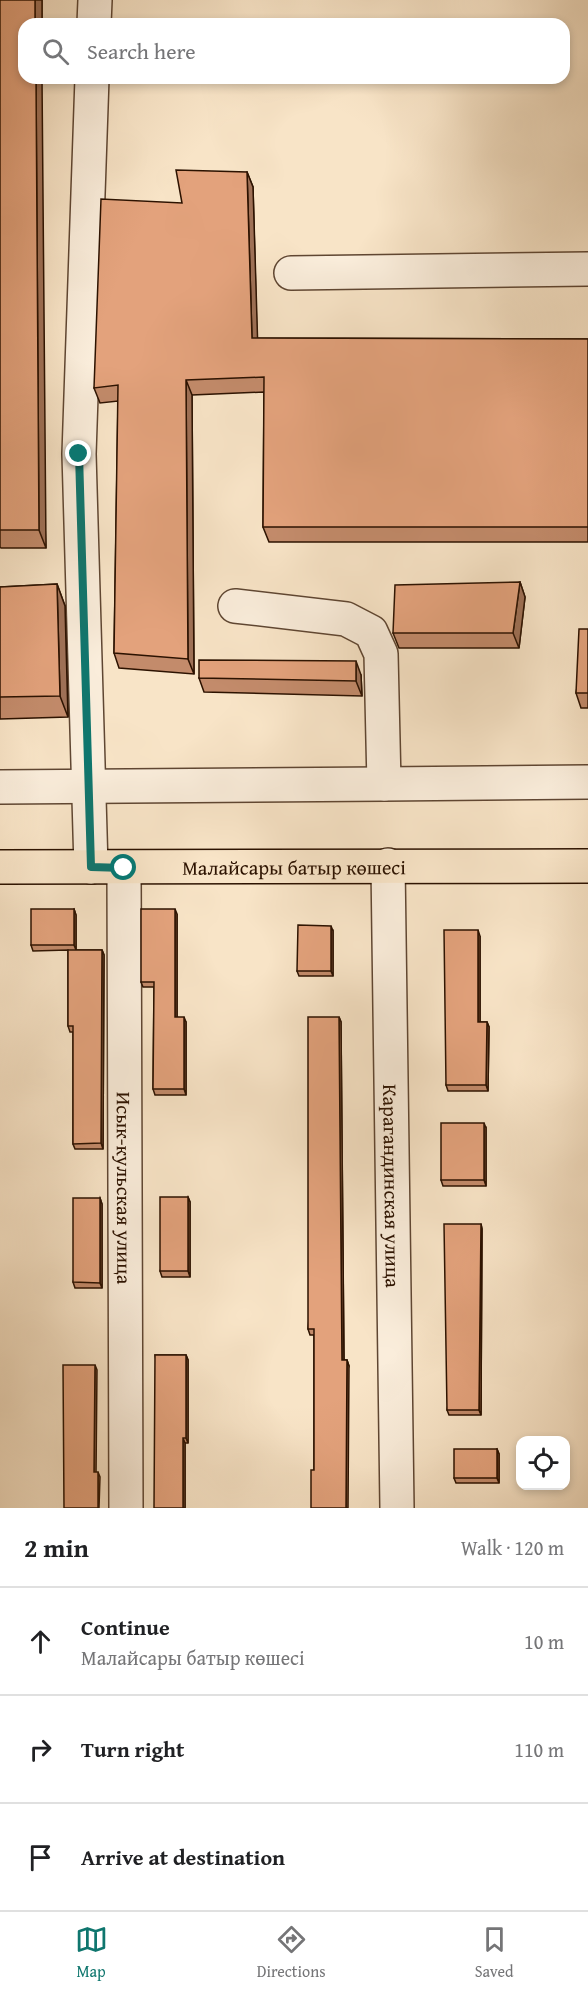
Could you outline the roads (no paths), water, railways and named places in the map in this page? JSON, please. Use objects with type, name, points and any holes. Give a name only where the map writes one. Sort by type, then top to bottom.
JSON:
[{"type":"main road","name":"Малайсары батыр көшесі","points":[[0,867],[588,866]]},
{"type":"street","points":[[94,18],[95,0]]},
{"type":"street","points":[[91,867],[79,454],[92,84]]},
{"type":"street","points":[[291,273],[588,269]]},
{"type":"street","points":[[235,606],[346,619],[371,632],[381,654],[384,784]]},
{"type":"street","points":[[0,787],[588,782]]},
{"type":"street","name":"Карагандинская улица","points":[[388,865],[396,1508]]},
{"type":"street","name":"Исык-кульская улица","points":[[124,868],[126,1508]]}]
